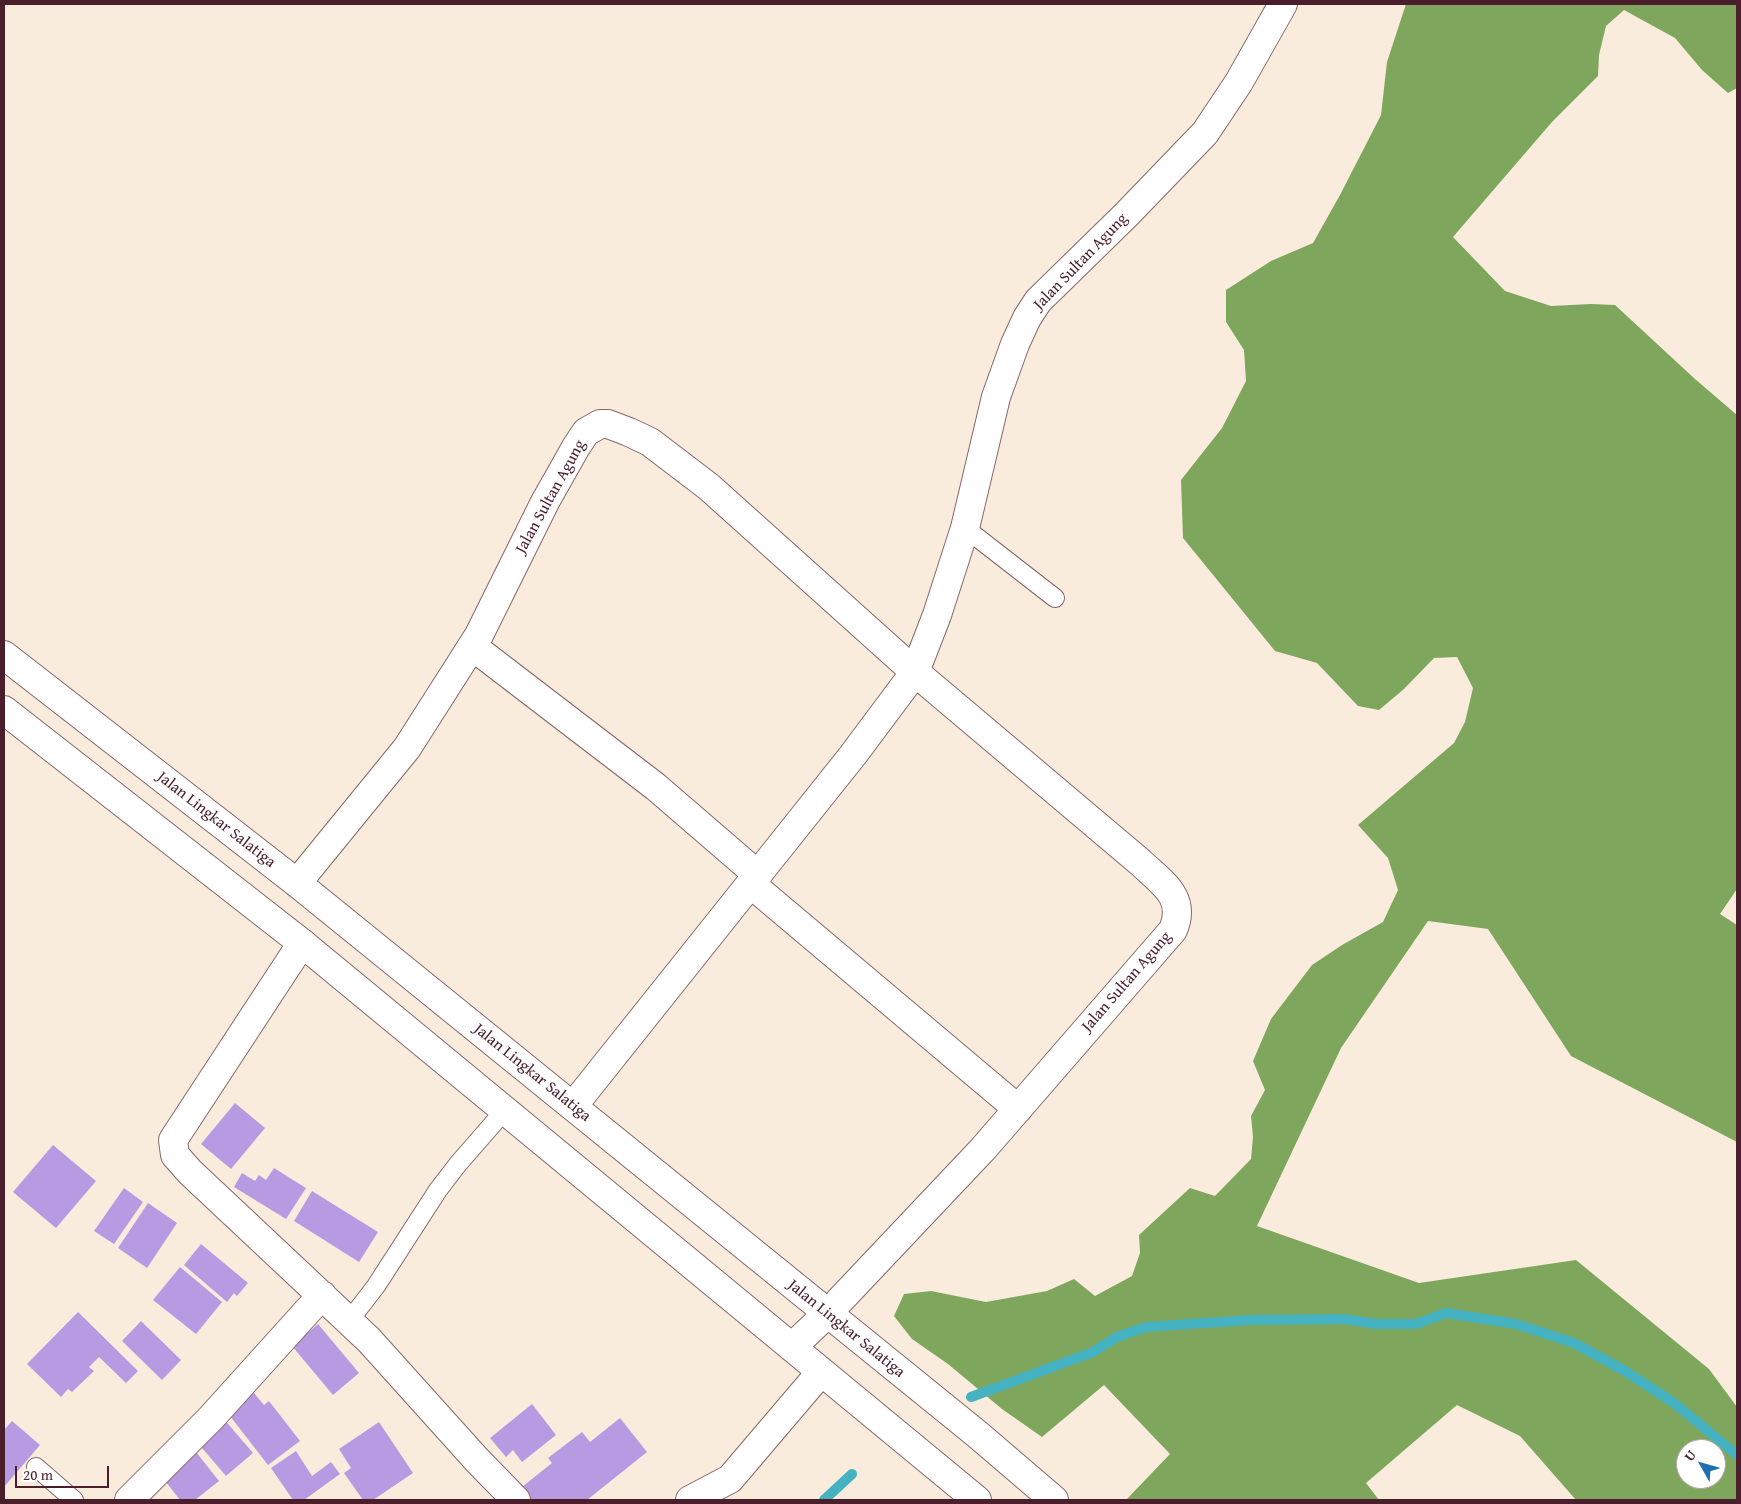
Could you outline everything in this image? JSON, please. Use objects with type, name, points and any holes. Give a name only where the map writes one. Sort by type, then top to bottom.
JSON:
[{"type":"main road","name":"Jalan Sultan Agung","points":[[573,1106],[754,880],[915,672],[940,607],[965,528],[996,397],[1027,318],[1038,301],[1127,214],[1205,132],[1239,82],[1283,4]]},
{"type":"main road","name":"Jalan Sultan Agung","points":[[297,883],[407,748],[479,635],[545,502],[576,447],[586,432],[600,424],[608,424],[650,442],[708,487],[915,672],[1140,862],[1168,889],[1176,904],[1178,919],[1173,930],[983,1149],[827,1314],[792,1347]]},
{"type":"main road","points":[[472,646],[656,787],[754,880],[1018,1109]]},
{"type":"main road","name":"Jalan Lingkar Salatiga","points":[[4,655],[297,883],[977,1434],[1054,1500]]},
{"type":"main road","points":[[4,710],[302,943],[976,1500]]},
{"type":"main road","points":[[302,943],[173,1140],[175,1155],[180,1162],[369,1340],[477,1460],[516,1500]]},
{"type":"main road","points":[[129,1500],[211,1418],[322,1295]]},
{"type":"main road","points":[[690,1500],[730,1478],[821,1372]]},
{"type":"lane","points":[[965,528],[1055,598]]},
{"type":"lane","points":[[349,1321],[376,1286],[438,1190],[505,1110]]},
{"type":"lane","points":[[36,1467],[74,1500]]},
{"type":"green space","points":[[1406,4],[1737,4],[1737,88],[1728,93],[1702,70],[1675,38],[1624,10],[1606,26],[1599,55],[1598,76],[1552,122],[1453,237],[1505,291],[1551,306],[1615,305],[1737,415],[1737,889],[1720,914],[1737,925],[1737,1142],[1571,1056],[1488,929],[1428,921],[1341,1048],[1257,1226],[1419,1283],[1576,1260],[1709,1369],[1737,1407],[1737,1500],[1576,1500],[1520,1436],[1457,1405],[1366,1483],[1379,1500],[1126,1500],[1170,1454],[1104,1385],[1042,1437],[1002,1409],[948,1364],[912,1339],[894,1316],[904,1294],[931,1291],[986,1302],[1047,1291],[1074,1279],[1095,1296],[1132,1276],[1140,1253],[1139,1235],[1190,1188],[1215,1196],[1251,1159],[1253,1137],[1251,1116],[1265,1090],[1253,1061],[1271,1019],[1312,965],[1342,945],[1383,922],[1398,890],[1388,858],[1358,825],[1454,743],[1465,722],[1473,688],[1457,657],[1434,658],[1404,689],[1379,710],[1358,706],[1317,663],[1275,651],[1183,538],[1181,480],[1222,428],[1246,381],[1244,350],[1226,322],[1226,290],[1271,261],[1313,243],[1381,115],[1387,62]]},
{"type":"building","points":[[235,1103],[265,1128],[231,1169],[201,1144]]},
{"type":"building","points":[[53,1145],[96,1181],[56,1228],[13,1192]]},
{"type":"building","points":[[274,1168],[306,1188],[286,1219],[234,1187],[242,1173],[255,1181],[259,1175],[266,1180]]},
{"type":"building","points":[[124,1188],[143,1202],[114,1244],[94,1231]]},
{"type":"building","points":[[312,1191],[378,1232],[359,1262],[294,1221]]},
{"type":"building","points":[[148,1203],[177,1223],[147,1268],[118,1248]]},
{"type":"building","points":[[201,1244],[248,1283],[237,1296],[234,1293],[227,1302],[184,1265]]},
{"type":"building","points":[[180,1267],[222,1302],[196,1334],[153,1300]]},
{"type":"building","points":[[78,1312],[138,1371],[126,1383],[99,1357],[89,1367],[94,1371],[72,1392],[68,1389],[61,1397],[27,1364]]},
{"type":"building","points":[[141,1321],[181,1360],[162,1380],[122,1341]]},
{"type":"building","points":[[318,1324],[359,1373],[333,1395],[292,1346]]},
{"type":"building","points":[[249,1387],[264,1405],[269,1401],[300,1441],[268,1465],[223,1407]]},
{"type":"building","points":[[532,1404],[556,1435],[522,1462],[513,1450],[506,1457],[490,1438]]},
{"type":"building","points":[[223,1418],[253,1453],[226,1476],[196,1441]]},
{"type":"building","points":[[620,1418],[647,1452],[587,1500],[532,1500],[522,1487],[552,1463],[548,1458],[582,1432],[590,1442]]},
{"type":"building","points":[[12,1421],[40,1445],[4,1487],[4,1430]]},
{"type":"building","points":[[379,1422],[413,1473],[373,1500],[363,1500],[344,1473],[351,1468],[339,1449]]},
{"type":"building","points":[[192,1447],[219,1481],[195,1500],[180,1500],[159,1473]]},
{"type":"building","points":[[296,1451],[312,1476],[331,1462],[340,1474],[304,1500],[293,1500],[271,1468]]},
{"type":"waterway","points":[[971,1397],[1093,1352],[1117,1337],[1146,1327],[1250,1320],[1344,1319],[1376,1324],[1416,1324],[1446,1313],[1516,1324],[1574,1343],[1625,1371],[1674,1403],[1737,1455]]},
{"type":"waterway","points":[[824,1500],[852,1474]]}]
